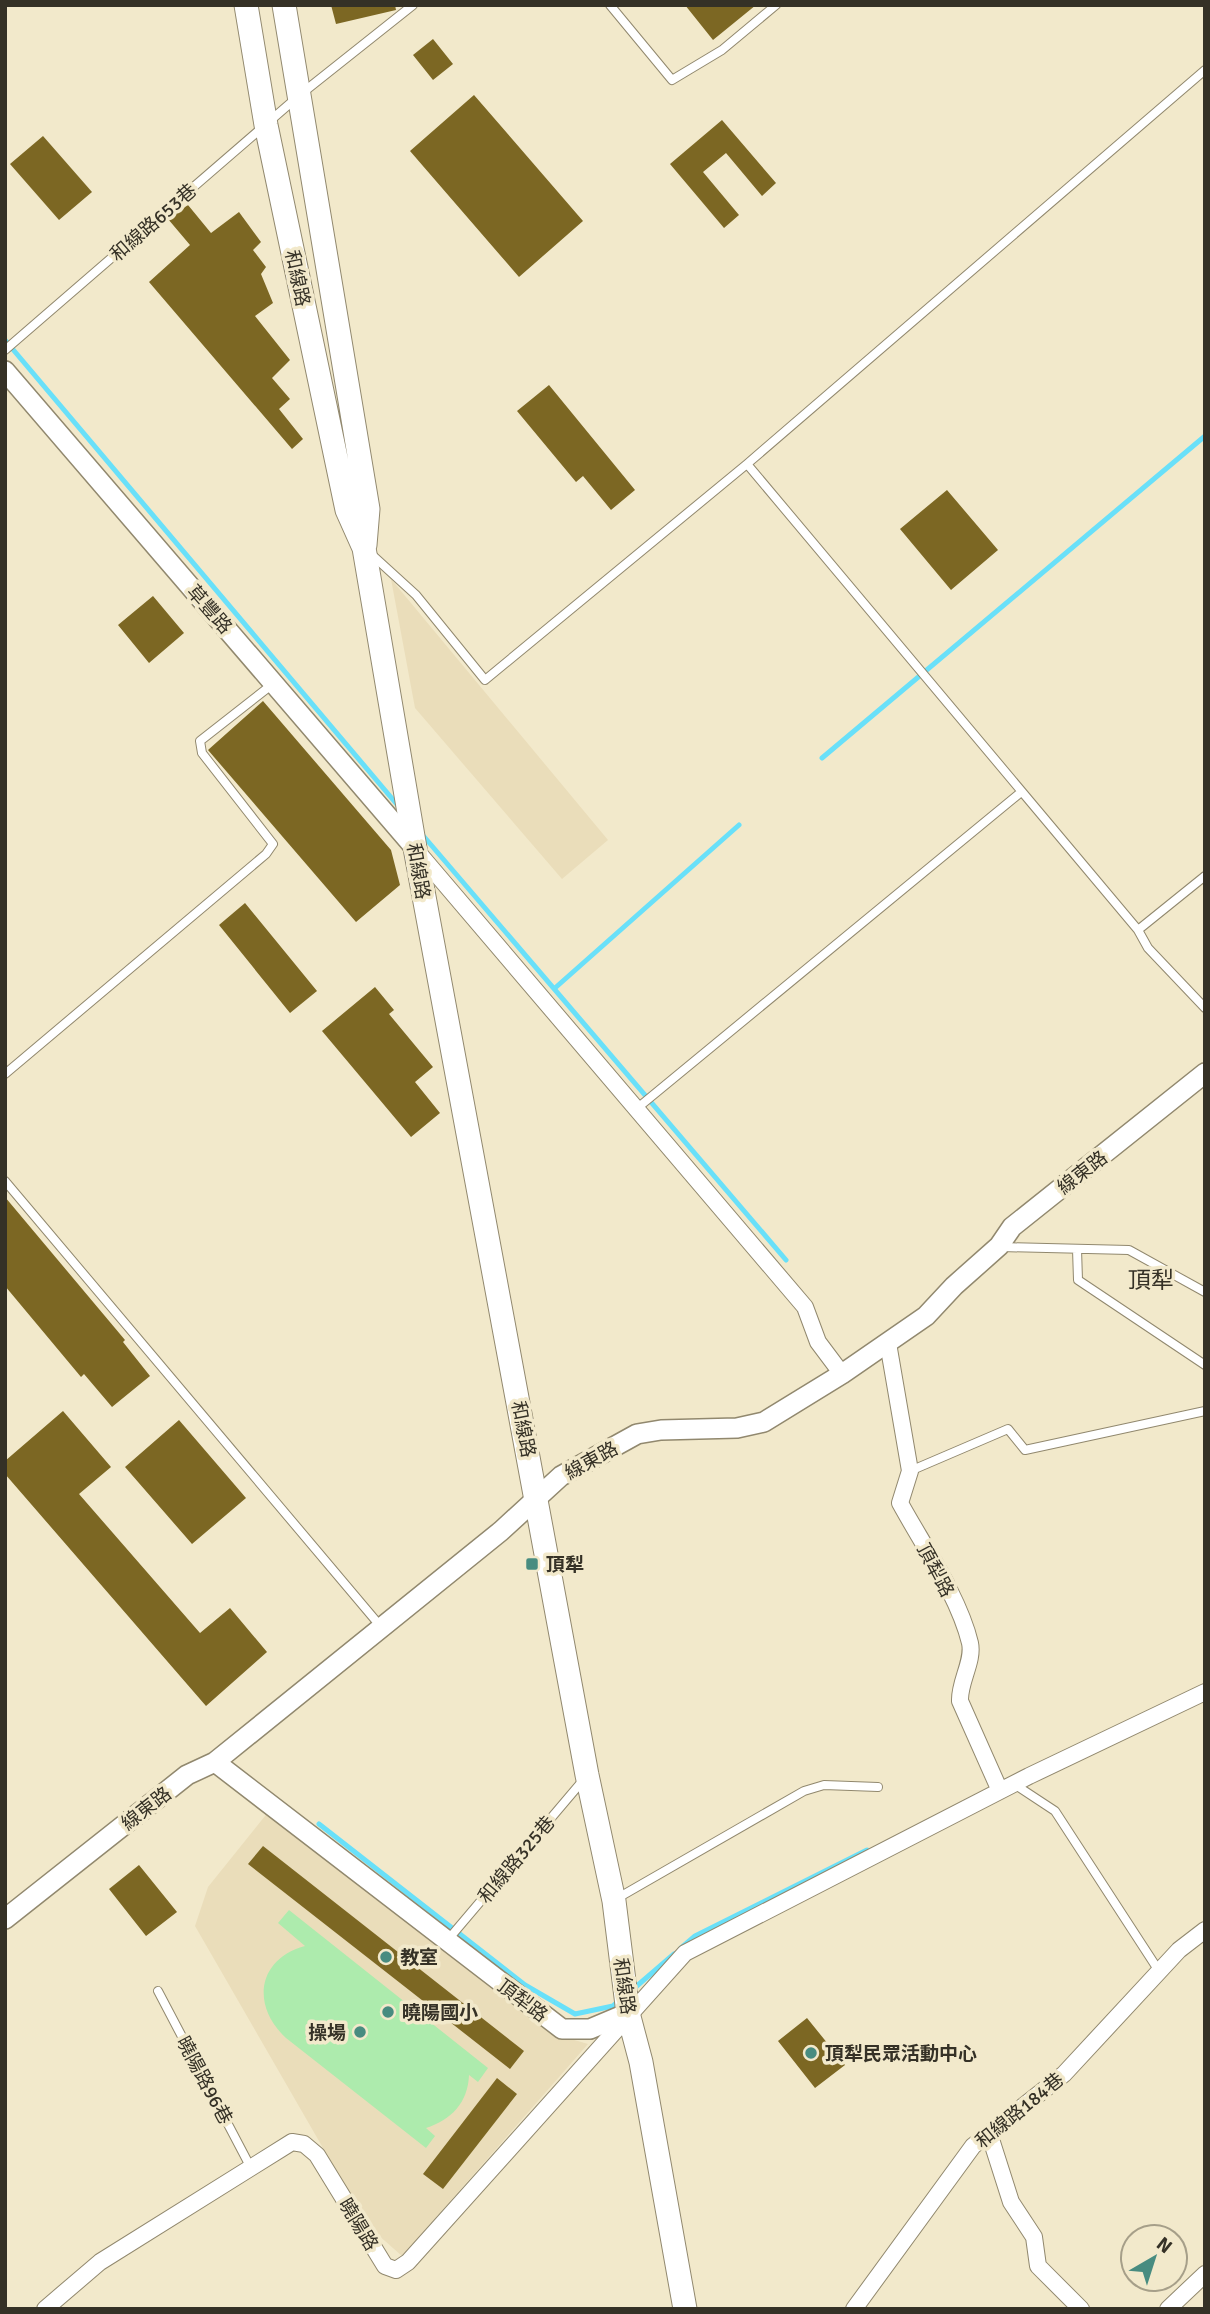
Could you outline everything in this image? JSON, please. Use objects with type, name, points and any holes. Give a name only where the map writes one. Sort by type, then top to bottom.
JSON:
[{"type":"main road","name":"和線路","points":[[246,5],[266,125],[347,510],[364,548],[415,848],[587,1775],[614,1901],[628,2013],[641,2062],[685,2309]]},
{"type":"main road","name":"和線路","points":[[284,5],[369,509],[364,548]]},
{"type":"street","name":"草豐路","points":[[5,371],[415,848]]},
{"type":"street","points":[[415,848],[635,1111],[805,1307],[818,1342],[842,1374]]},
{"type":"street","name":"線東路","points":[[5,1919],[187,1775],[215,1762],[382,1628],[561,1476],[637,1434],[661,1430],[737,1428],[764,1422],[842,1374],[926,1316],[954,1286],[999,1247],[1012,1227],[1205,1073]]},
{"type":"street","name":"頂犁路","points":[[888,1343],[909,1471],[900,1503],[949,1593],[971,1645],[959,1687],[960,1701],[1007,1787]]},
{"type":"street","name":"頂犁路","points":[[215,1762],[562,2029],[590,2029],[628,2013],[685,1953],[1007,1787],[1205,1692]]},
{"type":"street","name":"和線路184巷","points":[[854,2309],[973,2146],[1064,2074],[1179,1950],[1205,1930]]},
{"type":"street","name":"曉陽路","points":[[45,2309],[100,2262],[292,2142],[304,2144],[317,2155],[385,2266],[396,2270],[408,2262],[628,2013]]},
{"type":"street","points":[[989,2133],[1011,2202],[1034,2237],[1038,2266],[1081,2309]]},
{"type":"street","points":[[1168,2309],[1205,2274]]},
{"type":"lane","name":"和線路653巷","points":[[5,350],[301,94],[413,5]]},
{"type":"lane","points":[[610,5],[672,80],[722,50],[776,5]]},
{"type":"lane","points":[[364,548],[416,595],[485,680],[747,464],[1205,70]]},
{"type":"lane","points":[[747,464],[1020,793],[1138,929],[1148,947],[1205,1008]]},
{"type":"lane","points":[[5,1074],[266,854],[273,844],[202,753],[200,741],[274,683]]},
{"type":"lane","points":[[635,1111],[1020,793]]},
{"type":"lane","points":[[1138,929],[1205,876]]},
{"type":"lane","points":[[5,1181],[382,1628]]},
{"type":"lane","points":[[999,1247],[1129,1250],[1205,1292]]},
{"type":"lane","points":[[1077,1249],[1078,1280],[1205,1365]]},
{"type":"lane","points":[[909,1471],[1008,1429],[1025,1450],[1205,1411]]},
{"type":"lane","name":"和線路325巷","points":[[446,1942],[587,1775]]},
{"type":"lane","points":[[614,1901],[804,1791],[824,1785],[878,1787]]},
{"type":"lane","points":[[1007,1787],[1055,1811],[1159,1972]]},
{"type":"lane","name":"曉陽路96巷","points":[[158,1991],[252,2169]]},
{"type":"shaded area","points":[[391,579],[608,840],[562,879],[415,708]]},
{"type":"shaded area","name":"曉陽國小","points":[[269,1811],[564,2037],[588,2044],[402,2256],[368,2226],[195,1926],[208,1887]]},
{"type":"green space","points":[[289,1910],[488,2068],[478,2082],[469,2075],[462,2102],[450,2115],[426,2128],[435,2136],[426,2148],[286,2038],[267,2012],[264,1985],[269,1972],[277,1961],[289,1952],[305,1946],[278,1923]]},
{"type":"building","points":[[331,5],[395,5],[396,10],[336,24]]},
{"type":"building","points":[[685,5],[756,5],[713,40]]},
{"type":"building","points":[[433,39],[453,64],[433,80],[413,55]]},
{"type":"building","points":[[474,95],[583,221],[519,277],[410,151]]},
{"type":"building","points":[[722,120],[776,183],[762,196],[726,153],[703,172],[739,215],[724,228],[670,164]]},
{"type":"building","points":[[43,136],[92,192],[59,220],[10,164]]},
{"type":"building","points":[[188,205],[211,233],[239,212],[261,242],[253,250],[266,267],[261,274],[273,303],[255,316],[290,360],[272,378],[290,399],[279,409],[303,439],[292,449],[149,282],[190,245],[168,219]]},
{"type":"building","points":[[549,385],[635,490],[611,510],[583,476],[576,482],[517,411]]},
{"type":"building","points":[[947,490],[998,550],[951,590],[900,529]]},
{"type":"building","points":[[153,596],[184,633],[149,663],[118,625]]},
{"type":"building","points":[[263,701],[391,850],[400,885],[356,922],[208,750]]},
{"type":"building","points":[[245,903],[317,991],[290,1013],[219,925]]},
{"type":"building","points":[[375,987],[394,1010],[389,1014],[433,1067],[415,1082],[440,1113],[411,1137],[322,1031]]},
{"type":"building","points":[[5,1197],[125,1340],[123,1342],[150,1376],[112,1407],[84,1374],[81,1377],[5,1286]]},
{"type":"building","points":[[63,1411],[111,1467],[79,1494],[200,1633],[230,1608],[267,1652],[206,1706],[5,1474],[5,1461]]},
{"type":"building","points":[[179,1420],[246,1498],[192,1544],[125,1467]]},
{"type":"building","name":"教室","points":[[263,1846],[524,2051],[510,2069],[248,1864]]},
{"type":"building","points":[[139,1865],[177,1912],[146,1936],[109,1889]]},
{"type":"building","name":"頂犁民眾活動中心","points":[[807,2018],[845,2065],[815,2088],[778,2041]]},
{"type":"building","points":[[497,2078],[517,2094],[443,2189],[423,2174]]},
{"type":"waterway","points":[[5,340],[400,808]]},
{"type":"waterway","points":[[822,758],[1205,436]]},
{"type":"waterway","points":[[555,988],[739,825]]},
{"type":"waterway","points":[[420,832],[786,1260]]},
{"type":"waterway","points":[[319,1824],[525,1985],[575,2014],[613,2006],[620,1999]]},
{"type":"waterway","points":[[681,1948],[695,1936],[867,1850]]},
{"type":"waterway","points":[[631,1991],[674,1954]]},
{"type":"place","name":"頂犁","points":[[532,1564]]},
{"type":"place","name":"教室","points":[[386,1957]]},
{"type":"place","name":"曉陽國小","points":[[388,2012]]},
{"type":"place","name":"操場","points":[[360,2032]]},
{"type":"place","name":"頂犁民眾活動中心","points":[[811,2053]]},
{"type":"district","name":"頂犁","points":[[1151,1280]]}]
